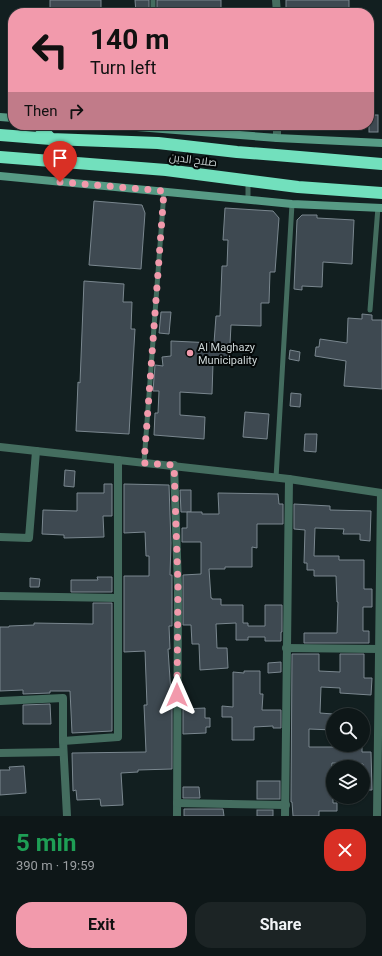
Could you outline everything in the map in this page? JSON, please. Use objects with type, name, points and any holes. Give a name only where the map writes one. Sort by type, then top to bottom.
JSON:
[{"type":"highway","points":[[42,130],[51,140]]},
{"type":"highway","name":"صلاح الدين","points":[[0,135],[51,140],[158,143],[237,152],[382,164]]},
{"type":"highway","name":"صلاح الدين","points":[[0,157],[166,170],[298,187],[382,193]]},
{"type":"street","points":[[193,130],[277,138],[382,143]]},
{"type":"street","points":[[277,130],[277,138]]},
{"type":"street","points":[[0,176],[292,204],[380,208]]},
{"type":"street","points":[[0,447],[174,465],[289,479],[382,493],[377,816]]},
{"type":"street","points":[[0,537],[29,538],[36,451]]},
{"type":"street","points":[[63,741],[118,737],[118,460]]},
{"type":"street","points":[[174,465],[178,587],[177,816]]},
{"type":"street","points":[[285,816],[289,479]]},
{"type":"street","points":[[0,596],[118,598]]},
{"type":"street","points":[[286,648],[380,649]]},
{"type":"street","points":[[0,701],[63,698],[63,752],[67,816]]},
{"type":"street","points":[[0,753],[63,752]]},
{"type":"street","points":[[177,803],[286,805]]},
{"type":"lane","points":[[248,181],[248,200]]},
{"type":"lane","points":[[144,463],[164,191]]},
{"type":"lane","points":[[276,478],[292,204]]},
{"type":"lane","points":[[370,310],[380,208]]},
{"type":"building","points":[[50,0],[101,0],[101,8],[50,8]]},
{"type":"building","points":[[135,0],[149,0],[149,8],[136,8]]},
{"type":"building","points":[[157,0],[221,0],[221,8],[157,8]]},
{"type":"building","points":[[286,0],[349,0],[349,8],[286,8]]},
{"type":"building","points":[[374,115],[378,115],[378,132],[369,132],[369,130],[374,130]]},
{"type":"building","points":[[94,201],[142,205],[145,213],[141,269],[89,265]]},
{"type":"building","points":[[225,208],[273,211],[279,218],[275,272],[270,272],[269,303],[261,303],[261,326],[231,325],[229,364],[213,363],[212,394],[180,392],[180,415],[205,417],[204,439],[154,435],[155,413],[158,413],[159,391],[153,391],[155,365],[163,366],[162,357],[171,356],[171,341],[214,343],[216,316],[220,316],[222,266],[227,266],[228,240],[223,240]]},
{"type":"building","points":[[302,215],[317,215],[317,218],[354,220],[352,264],[323,262],[322,287],[302,286],[302,290],[294,289],[297,220]]},
{"type":"building","points":[[84,281],[124,284],[123,302],[132,302],[131,329],[135,329],[129,434],[76,431],[78,382],[80,383]]},
{"type":"building","points":[[161,312],[171,312],[169,334],[159,333]]},
{"type":"building","points":[[362,314],[372,315],[372,320],[382,320],[382,389],[344,386],[346,361],[315,356],[316,347],[319,347],[320,339],[347,343],[348,318],[362,319]]},
{"type":"building","points":[[290,350],[300,352],[299,361],[289,359]]},
{"type":"building","points":[[291,393],[301,394],[300,407],[290,406]]},
{"type":"building","points":[[245,412],[269,414],[267,439],[243,437]]},
{"type":"building","points":[[305,434],[317,434],[316,452],[304,451]]},
{"type":"building","points":[[65,470],[75,471],[74,487],[64,486]]},
{"type":"building","points":[[104,484],[112,484],[112,516],[103,516],[104,537],[64,538],[64,535],[42,534],[43,510],[77,511],[77,493],[104,493]]},
{"type":"building","points":[[124,484],[169,485],[172,626],[169,626],[170,649],[168,649],[172,709],[172,769],[138,770],[138,772],[121,773],[123,805],[101,806],[100,799],[77,800],[76,790],[73,791],[72,753],[146,752],[144,705],[147,705],[145,651],[124,652],[124,576],[149,576],[149,556],[146,556],[145,532],[124,533]]},
{"type":"building","points":[[180,490],[191,490],[191,512],[181,512]]},
{"type":"building","points":[[218,493],[278,494],[279,504],[283,504],[283,524],[257,524],[257,548],[252,547],[252,567],[225,567],[225,569],[209,569],[212,599],[221,599],[221,605],[243,605],[243,623],[248,623],[248,626],[265,626],[265,605],[282,605],[282,632],[281,641],[265,641],[265,637],[248,637],[248,640],[236,640],[236,623],[216,624],[217,648],[227,648],[228,668],[200,670],[199,644],[192,644],[191,625],[183,625],[183,575],[201,574],[201,542],[182,542],[182,528],[187,528],[187,512],[219,514]]},
{"type":"building","points":[[294,504],[330,506],[330,510],[371,511],[370,541],[360,540],[360,534],[343,534],[344,529],[315,528],[314,556],[339,556],[339,560],[364,560],[364,589],[372,589],[372,607],[363,607],[363,631],[369,631],[369,643],[304,643],[304,633],[337,633],[338,602],[336,576],[314,576],[314,570],[307,570],[307,563],[304,563],[305,530],[294,529]]},
{"type":"building","points":[[97,577],[112,577],[112,592],[71,592],[71,580],[98,580]]},
{"type":"building","points":[[30,578],[40,579],[39,587],[30,587]]},
{"type":"building","points":[[93,603],[112,603],[112,731],[72,733],[70,691],[50,691],[50,693],[23,694],[23,690],[0,691],[0,627],[34,625],[34,623],[93,624]]},
{"type":"building","points":[[292,654],[319,654],[319,671],[340,672],[340,654],[364,654],[364,678],[372,678],[371,695],[340,693],[340,688],[321,687],[320,713],[326,713],[326,730],[309,729],[309,747],[326,747],[326,752],[371,752],[372,790],[370,790],[370,760],[326,760],[326,804],[337,804],[337,811],[319,811],[319,816],[293,816],[291,802]]},
{"type":"building","points":[[281,662],[281,672],[268,673],[268,663]]},
{"type":"building","points":[[244,671],[260,671],[260,694],[263,694],[262,710],[281,710],[281,728],[273,728],[273,726],[254,727],[254,740],[232,740],[232,717],[222,717],[222,706],[233,707],[233,672],[244,673]]},
{"type":"building","points":[[50,704],[51,724],[23,724],[23,705]]},
{"type":"building","points":[[205,708],[205,718],[210,718],[210,727],[206,727],[206,733],[183,734],[183,709]]},
{"type":"building","points":[[24,766],[26,793],[0,795],[0,770],[10,770],[9,767]]},
{"type":"building","points":[[257,781],[280,781],[280,799],[257,799]]},
{"type":"building","points":[[183,787],[199,787],[200,798],[183,798]]},
{"type":"building","points":[[184,809],[223,809],[224,816],[184,816]]},
{"type":"building","points":[[257,810],[273,810],[273,816],[257,816]]},
{"type":"place","name":"Al Maghazy Municipality","points":[[190,353]]},
{"type":"route","points":[[60,182],[164,191],[144,463],[174,465],[178,587],[177,695]]}]
